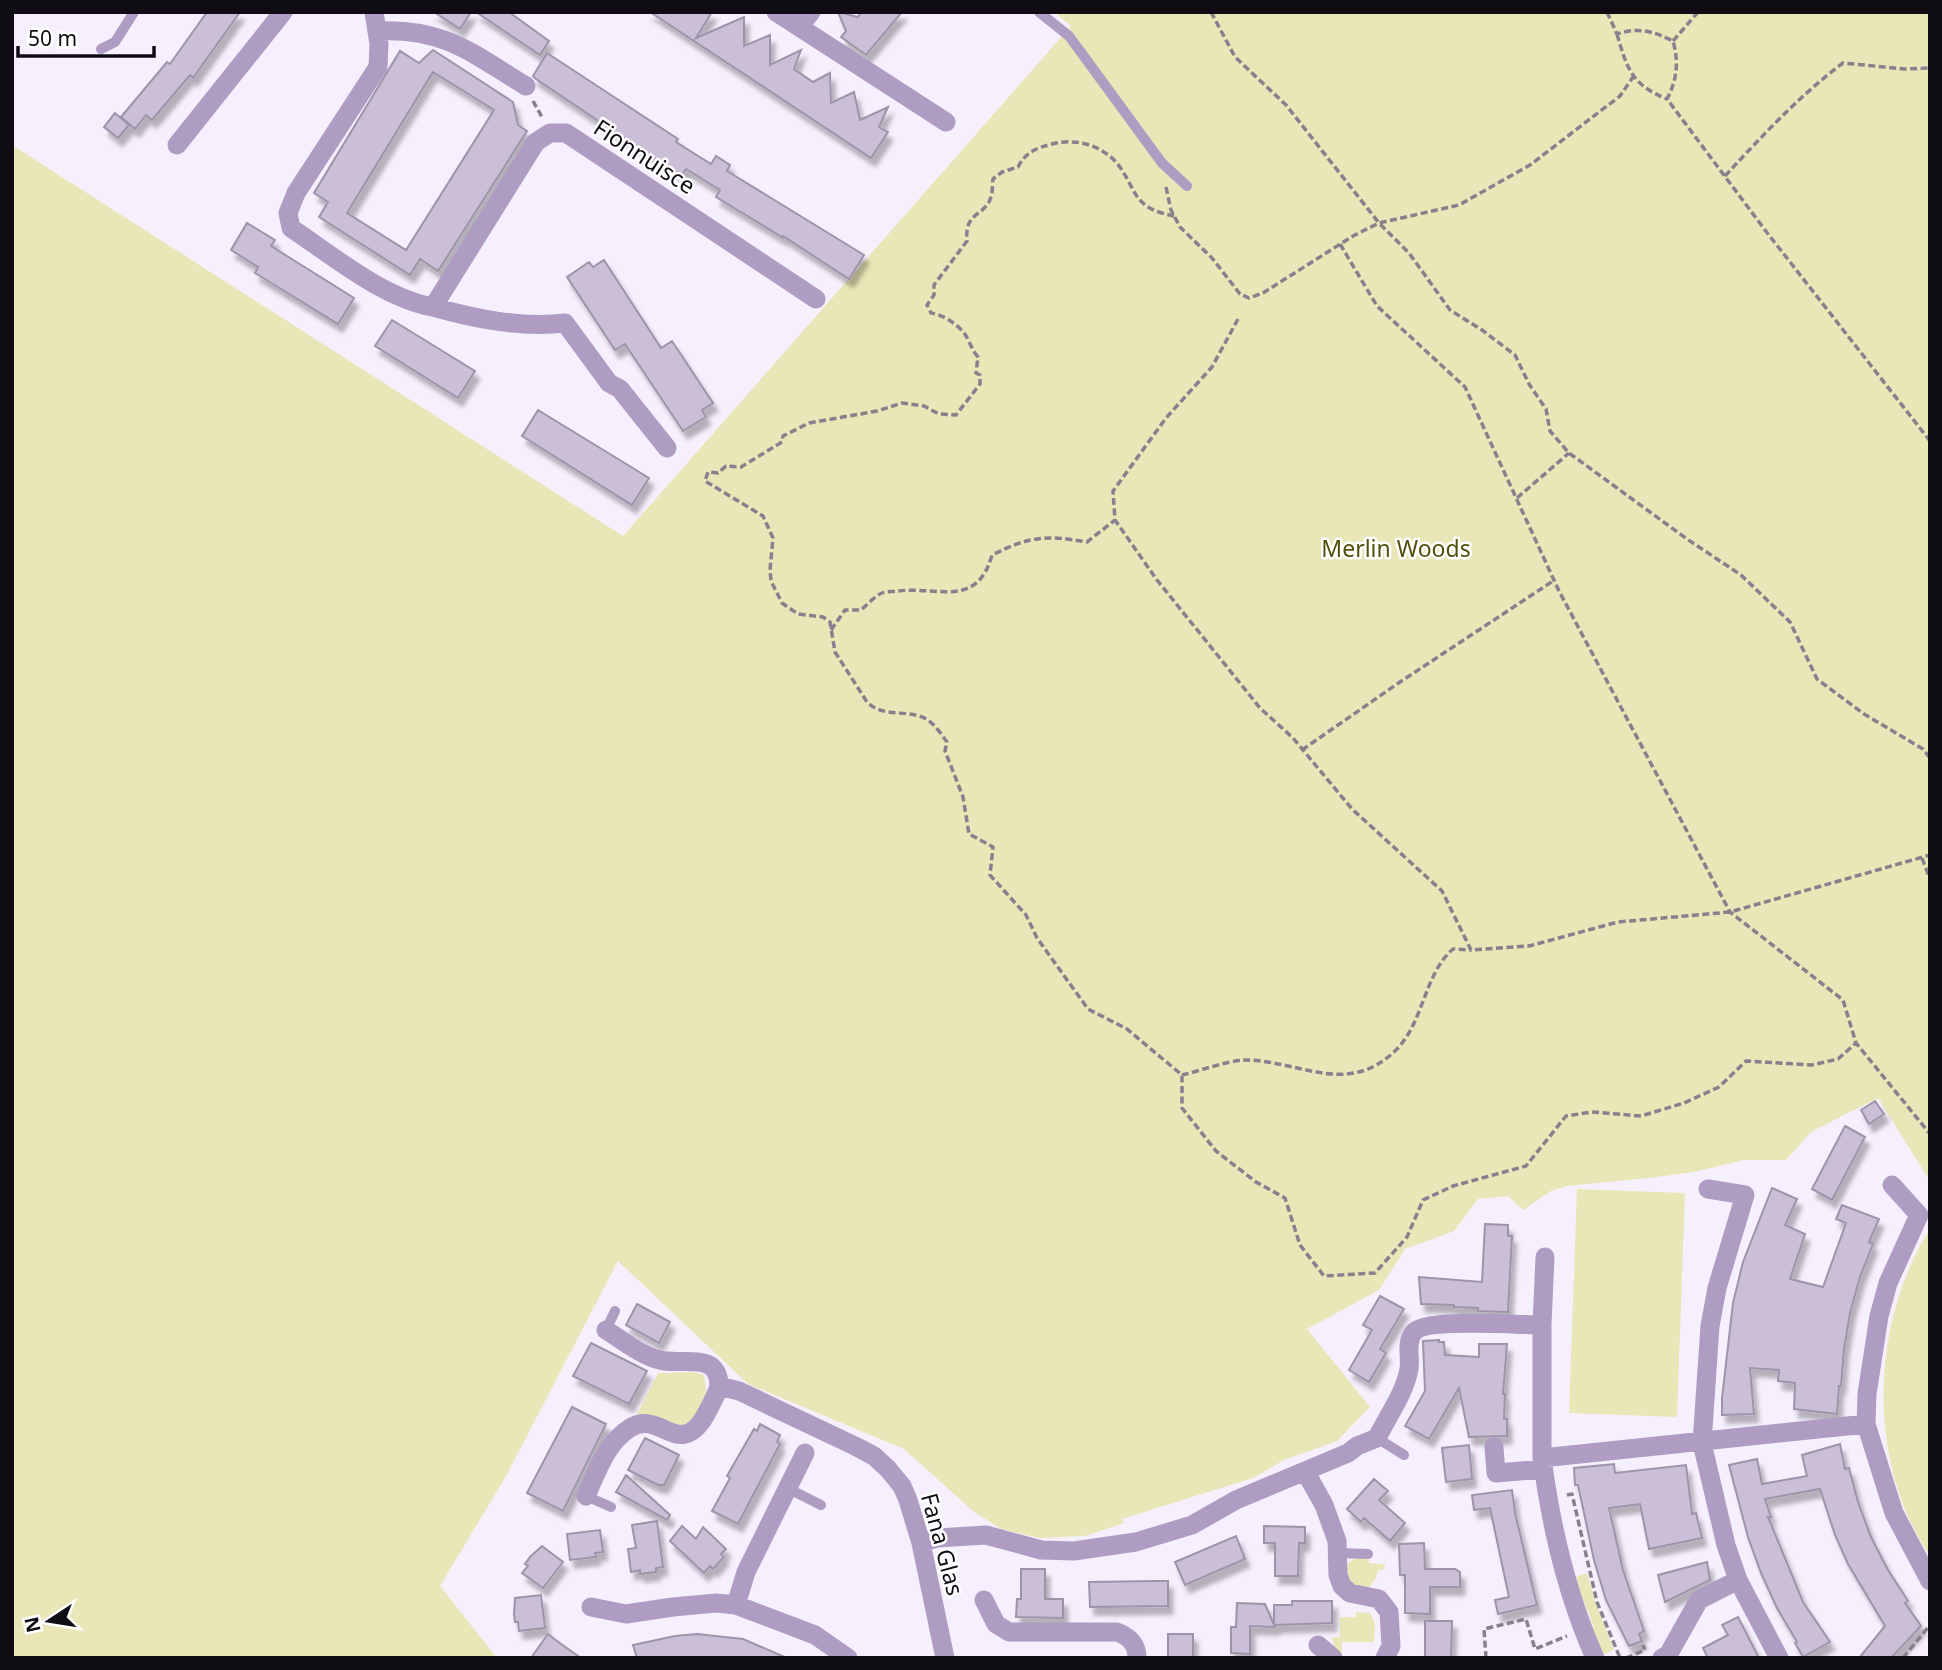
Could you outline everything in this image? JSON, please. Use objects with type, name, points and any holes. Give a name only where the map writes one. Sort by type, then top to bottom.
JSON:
[{"type":"street","points":[[177,145],[283,12]]},
{"type":"street","points":[[776,12],[805,20],[946,122]]},
{"type":"street","points":[[526,86],[449,40],[375,22],[379,44],[378,67],[296,193],[288,213],[291,228],[395,295],[414,303],[464,316],[535,327],[565,323],[609,383],[620,389],[667,448]]},
{"type":"street","points":[[433,307],[536,142],[550,133]]},
{"type":"street","name":"Fionnuisce","points":[[550,133],[566,134],[816,299]]},
{"type":"street","points":[[1892,1185],[1919,1214],[1888,1283],[1879,1315],[1867,1394],[1866,1424],[1894,1513],[1930,1581]]},
{"type":"street","points":[[1708,1189],[1745,1195],[1717,1287],[1710,1326],[1702,1443],[1726,1545],[1738,1580],[1779,1658]]},
{"type":"street","points":[[1545,1257],[1542,1325],[1543,1464],[1563,1570],[1595,1658]]},
{"type":"street","points":[[920,1543],[937,1538],[986,1535],[1041,1550],[1074,1551],[1136,1542],[1192,1525],[1236,1500],[1377,1438],[1409,1371],[1411,1335],[1420,1328],[1439,1324],[1542,1325]]},
{"type":"street","name":"Fana Glas","points":[[606,1330],[661,1361],[704,1363],[716,1373],[719,1386],[739,1391],[874,1457],[894,1475],[902,1486],[920,1543],[945,1658]]},
{"type":"street","points":[[586,1496],[608,1450],[630,1428],[651,1424],[678,1435],[688,1434],[699,1424],[719,1386]]},
{"type":"street","points":[[1494,1447],[1496,1473],[1543,1464],[1866,1424]]},
{"type":"street","points":[[736,1605],[746,1572],[804,1453]]},
{"type":"street","points":[[1305,1471],[1327,1514],[1337,1541],[1338,1575],[1346,1590],[1374,1597],[1382,1602],[1389,1612],[1391,1646],[1385,1658]]},
{"type":"street","points":[[1662,1658],[1668,1655],[1699,1600],[1738,1580]]},
{"type":"street","points":[[984,1600],[996,1624],[1009,1632],[1117,1632],[1132,1641],[1137,1649],[1137,1658]]},
{"type":"street","points":[[591,1607],[626,1614],[716,1603],[736,1605],[803,1629],[848,1658]]},
{"type":"street","points":[[1318,1644],[1333,1658]]},
{"type":"lane","points":[[101,49],[115,42],[134,12]]},
{"type":"lane","points":[[1039,12],[1069,36],[1162,163],[1186,186]]},
{"type":"lane","name":"Fana Glas","points":[[606,1330],[615,1311]]},
{"type":"lane","points":[[1377,1438],[1404,1455]]},
{"type":"lane","points":[[786,1488],[821,1505]]},
{"type":"lane","points":[[586,1496],[611,1507]]},
{"type":"lane","points":[[1339,1553],[1368,1554]]},
{"type":"path","points":[[1211,12],[1236,57],[1286,105],[1379,223],[1409,253],[1450,310],[1515,355],[1529,384],[1546,409],[1550,431],[1569,453],[1741,575],[1790,622],[1817,679],[1864,714],[1923,749],[1930,758]]},
{"type":"path","points":[[1607,12],[1633,77],[1647,91],[1667,99],[1930,441]]},
{"type":"path","points":[[1673,41],[1698,12]]},
{"type":"path","points":[[1617,34],[1630,30],[1653,31],[1673,41],[1678,60],[1674,87],[1667,99]]},
{"type":"path","points":[[1725,176],[1782,114],[1814,85],[1843,64],[1905,69],[1930,68]]},
{"type":"path","points":[[1162,163],[1171,210],[1180,227],[1212,258],[1229,283],[1240,294],[1249,298],[1263,293],[1340,244],[1379,223],[1459,205],[1530,165],[1620,96],[1633,77]]},
{"type":"path","points":[[526,86],[550,133]]},
{"type":"path","points":[[1174,216],[1144,204],[1117,162],[1099,149],[1065,140],[1039,147],[1024,155],[1018,167],[993,178],[992,196],[986,206],[969,220],[967,241],[934,285],[934,295],[927,305],[931,313],[943,315],[966,334],[970,347],[978,357],[976,373],[980,375],[979,384],[956,415],[939,414],[924,407],[902,403],[877,411],[809,423],[783,436],[782,442],[741,467],[726,466],[718,473],[708,472],[705,481],[763,516],[773,538],[771,581],[782,603],[798,614],[823,617],[830,622],[835,652],[874,709],[928,720],[947,742],[944,751],[962,797],[969,834],[993,847],[990,875],[1026,915],[1037,938],[1088,1009],[1127,1029],[1182,1075]]},
{"type":"path","points":[[1340,244],[1377,306],[1465,387],[1554,581],[1730,912],[1843,1000],[1856,1043],[1930,1134]]},
{"type":"path","points":[[1238,319],[1212,367],[1166,418],[1113,491],[1115,520],[1157,580],[1260,708],[1293,738],[1352,809],[1442,891],[1471,950]]},
{"type":"path","points":[[1517,498],[1569,453]]},
{"type":"path","points":[[831,630],[845,610],[861,610],[883,593],[912,589],[943,594],[966,589],[987,573],[992,555],[1018,542],[1054,537],[1087,542],[1115,520]]},
{"type":"path","points":[[1302,750],[1554,581]]},
{"type":"path","points":[[1182,1075],[1243,1060],[1337,1075],[1368,1071],[1397,1049],[1418,1016],[1442,959],[1453,949],[1529,946],[1618,922],[1730,912],[1930,855]]},
{"type":"path","points":[[1922,857],[1930,879]]},
{"type":"path","points":[[1182,1075],[1182,1108],[1216,1151],[1256,1182],[1285,1198],[1300,1245],[1324,1276],[1375,1273],[1407,1237],[1423,1200],[1452,1186],[1526,1166],[1566,1116],[1592,1112],[1641,1116],[1719,1087],[1746,1061],[1812,1065],[1838,1059],[1856,1043]]},
{"type":"path","points":[[1564,1496],[1572,1494],[1597,1602],[1620,1658]]},
{"type":"path","points":[[1486,1658],[1484,1629],[1526,1619],[1535,1649],[1583,1630]]},
{"type":"path","points":[[1903,1658],[1930,1625]]},
{"type":"path","points":[[1626,1658],[1644,1650],[1643,1646]]},
{"type":"green space","name":"Merlin Woods","points":[[1054,12],[1930,12],[1930,1181],[1878,1098],[1811,1132],[1786,1160],[1744,1160],[1694,1172],[1567,1186],[1551,1191],[1523,1210],[1508,1196],[1478,1199],[1454,1231],[1405,1249],[1379,1290],[1307,1329],[1370,1407],[1337,1441],[1284,1460],[1253,1478],[1122,1519],[1124,1523],[1085,1536],[1039,1538],[1001,1529],[973,1511],[904,1449],[748,1384],[618,1261],[505,1478],[440,1586],[497,1658],[12,1658],[12,145],[623,536],[1071,26]]},
{"type":"green space","points":[[1577,1189],[1685,1193],[1677,1417],[1569,1413]]},
{"type":"green space","points":[[1930,1229],[1930,1556],[1909,1519],[1895,1478],[1886,1436],[1884,1392],[1887,1349],[1896,1307],[1910,1266]]},
{"type":"green space","points":[[693,1372],[704,1375],[707,1396],[688,1426],[635,1418],[658,1373]]},
{"type":"green space","points":[[1355,1558],[1368,1558],[1369,1563],[1385,1564],[1384,1570],[1378,1570],[1376,1578],[1367,1590],[1351,1585],[1345,1566]]},
{"type":"green space","points":[[1587,1573],[1614,1650],[1602,1655],[1575,1581],[1578,1576]]},
{"type":"green space","points":[[1356,1612],[1370,1613],[1375,1623],[1374,1642],[1342,1642],[1342,1656],[1335,1649],[1332,1637],[1340,1637],[1340,1617],[1356,1617]]},
{"type":"building","points":[[207,12],[240,12],[193,78],[190,75],[152,120],[146,115],[135,129],[121,117],[167,62],[170,64]]},
{"type":"building","points":[[434,12],[471,12],[460,29]]},
{"type":"building","points":[[476,12],[509,12],[549,41],[540,55]]},
{"type":"building","points":[[650,12],[712,12],[696,38],[744,17],[744,46],[770,35],[770,65],[801,50],[794,69],[813,82],[830,73],[831,103],[854,92],[860,120],[888,107],[879,127],[888,132],[871,158]]},
{"type":"building","points":[[838,12],[858,17],[861,12],[902,12],[866,55],[841,37],[846,31]]},
{"type":"building","points":[[433,50],[513,102],[518,125],[527,131],[438,271],[420,259],[410,275],[319,217],[328,202],[314,193],[400,51],[419,63]],"holes":[[[433,72],[494,110],[406,250],[347,213]]]},
{"type":"building","points":[[547,53],[678,139],[676,142],[711,164],[716,156],[730,165],[727,171],[864,255],[849,279],[716,197],[720,190],[686,169],[682,175],[667,167],[536,79],[533,76]]},
{"type":"building","points":[[115,113],[129,125],[118,138],[104,127]]},
{"type":"building","points":[[247,223],[275,240],[271,246],[354,298],[338,324],[255,273],[258,267],[231,250]]},
{"type":"building","points":[[604,260],[661,348],[672,341],[713,403],[702,410],[706,417],[683,431],[625,344],[615,350],[567,277],[589,262],[593,267]]},
{"type":"building","points":[[392,320],[475,371],[458,398],[375,346]]},
{"type":"building","points":[[538,410],[649,478],[632,505],[522,436]]},
{"type":"building","points":[[1875,1101],[1884,1114],[1869,1124],[1861,1110]]},
{"type":"building","points":[[1845,1126],[1865,1137],[1832,1200],[1812,1189]]},
{"type":"building","points":[[1772,1188],[1797,1199],[1785,1225],[1805,1234],[1790,1279],[1823,1287],[1846,1223],[1836,1219],[1842,1205],[1879,1219],[1869,1242],[1873,1244],[1850,1313],[1837,1414],[1794,1409],[1795,1383],[1778,1381],[1779,1370],[1750,1368],[1754,1414],[1722,1415],[1733,1303],[1743,1262]]},
{"type":"building","points":[[1485,1224],[1508,1225],[1508,1236],[1512,1236],[1508,1312],[1421,1304],[1419,1277],[1482,1282]]},
{"type":"building","points":[[1380,1296],[1404,1309],[1380,1349],[1386,1353],[1369,1382],[1349,1370],[1372,1330],[1363,1325]]},
{"type":"building","points":[[637,1304],[670,1322],[659,1343],[626,1325]]},
{"type":"building","points":[[1423,1341],[1444,1342],[1445,1355],[1479,1357],[1479,1344],[1507,1344],[1503,1394],[1507,1436],[1469,1437],[1459,1388],[1429,1439],[1405,1426],[1425,1391]]},
{"type":"building","points":[[591,1343],[647,1371],[629,1404],[573,1376]]},
{"type":"building","points":[[572,1407],[606,1424],[563,1511],[527,1493]]},
{"type":"building","points":[[760,1424],[780,1435],[777,1442],[780,1444],[738,1524],[712,1511],[730,1478],[727,1476],[754,1429],[757,1431]]},
{"type":"building","points":[[645,1438],[679,1455],[664,1485],[658,1485],[628,1470]]},
{"type":"building","points":[[1840,1444],[1845,1469],[1849,1468],[1871,1537],[1908,1601],[1905,1603],[1921,1626],[1891,1658],[1859,1658],[1885,1626],[1848,1564],[1820,1489],[1765,1499],[1771,1517],[1768,1517],[1803,1602],[1830,1642],[1803,1657],[1761,1573],[1748,1537],[1729,1465],[1757,1459],[1762,1484],[1807,1476],[1802,1455]]},
{"type":"building","points":[[1469,1445],[1472,1479],[1446,1482],[1442,1448]]},
{"type":"building","points":[[1614,1464],[1615,1473],[1686,1465],[1692,1514],[1696,1513],[1702,1538],[1649,1549],[1640,1504],[1609,1508],[1623,1570],[1644,1631],[1639,1634],[1642,1641],[1629,1646],[1606,1600],[1594,1560],[1578,1485],[1575,1485],[1574,1468]]},
{"type":"building","points":[[626,1475],[670,1515],[667,1520],[616,1492]]},
{"type":"building","points":[[1374,1479],[1388,1491],[1379,1500],[1405,1523],[1390,1541],[1364,1518],[1361,1522],[1347,1509]]},
{"type":"building","points":[[1512,1490],[1537,1605],[1498,1614],[1495,1600],[1509,1597],[1490,1508],[1474,1510],[1472,1495]]},
{"type":"building","points":[[657,1521],[663,1567],[656,1568],[656,1572],[631,1572],[628,1549],[636,1548],[632,1525]]},
{"type":"building","points":[[682,1526],[696,1539],[703,1527],[726,1549],[721,1554],[724,1557],[713,1569],[710,1566],[704,1573],[670,1541]]},
{"type":"building","points":[[1264,1526],[1305,1527],[1305,1543],[1299,1543],[1298,1576],[1275,1576],[1275,1543],[1264,1543]]},
{"type":"building","points":[[600,1530],[603,1552],[595,1553],[596,1557],[570,1560],[567,1534]]},
{"type":"building","points":[[1236,1536],[1245,1559],[1185,1585],[1175,1562]]},
{"type":"building","points":[[1424,1543],[1425,1569],[1455,1569],[1460,1572],[1460,1587],[1430,1587],[1430,1614],[1405,1613],[1405,1575],[1400,1575],[1399,1544]]},
{"type":"building","points":[[542,1546],[563,1562],[543,1588],[522,1573],[528,1566],[525,1564],[530,1557]]},
{"type":"building","points":[[1707,1562],[1710,1580],[1665,1602],[1658,1575]]},
{"type":"building","points":[[1021,1569],[1045,1569],[1045,1599],[1063,1599],[1063,1618],[1016,1617],[1017,1599],[1021,1599]]},
{"type":"building","points":[[1168,1581],[1168,1606],[1090,1607],[1089,1582]]},
{"type":"building","points":[[541,1595],[545,1628],[519,1631],[514,1614],[515,1598]]},
{"type":"building","points":[[1292,1601],[1332,1601],[1332,1623],[1274,1625],[1274,1605],[1292,1605]]},
{"type":"building","points":[[1237,1603],[1265,1604],[1275,1627],[1250,1626],[1250,1654],[1231,1653],[1231,1627],[1236,1627]]},
{"type":"building","points":[[1738,1617],[1759,1658],[1708,1658],[1703,1648],[1728,1635],[1722,1625]]},
{"type":"building","points":[[1425,1621],[1452,1621],[1451,1658],[1425,1658]]},
{"type":"building","points":[[548,1634],[561,1644],[581,1658],[531,1658]]},
{"type":"building","points":[[697,1634],[743,1639],[787,1658],[637,1658],[633,1645]]},
{"type":"building","points":[[1168,1634],[1193,1634],[1193,1658],[1168,1658]]}]
